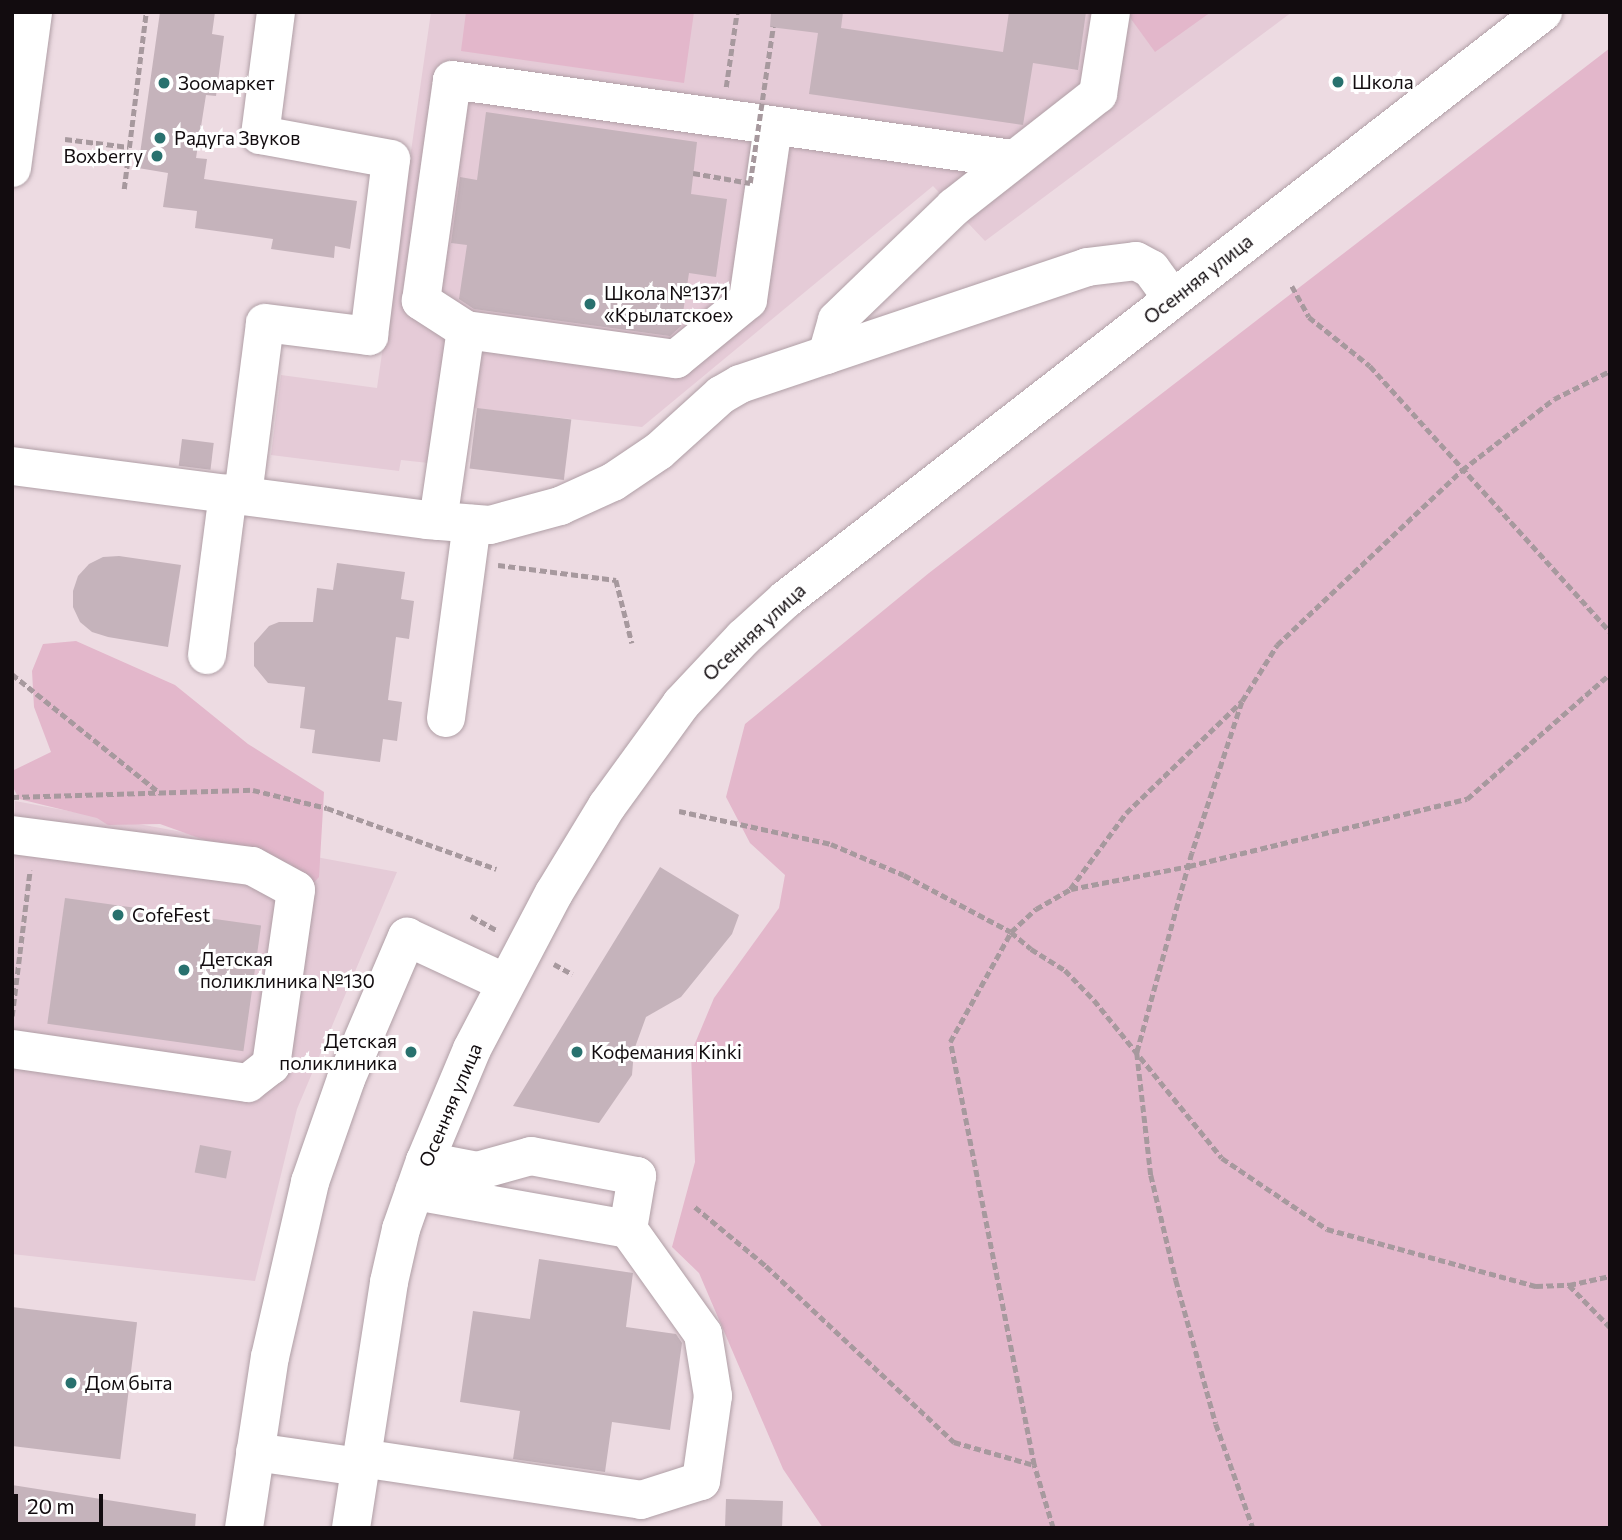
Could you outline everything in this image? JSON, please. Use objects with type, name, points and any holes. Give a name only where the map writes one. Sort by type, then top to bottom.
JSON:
[{"type":"main road","points":[[12,168],[33,12]]},
{"type":"main road","points":[[207,656],[265,323],[369,336],[391,159],[260,135],[276,12]]},
{"type":"main road","points":[[827,355],[837,320],[954,208],[1012,159],[1098,94],[1111,12]]},
{"type":"main road","name":"Осенняя улица","points":[[351,1528],[389,1282],[419,1176],[459,1076],[506,982],[554,893],[607,806],[653,741],[711,670],[786,599],[1543,12]]},
{"type":"main road","points":[[773,126],[748,300],[676,359],[466,330],[421,301],[452,80],[1012,159]]},
{"type":"main road","points":[[12,466],[490,525],[560,506],[613,481],[659,451],[732,389],[1087,267],[1136,261],[1151,269],[1172,299]]},
{"type":"main road","points":[[446,718],[466,330]]},
{"type":"main road","points":[[697,342],[732,389]]},
{"type":"main road","points":[[12,1049],[247,1083],[271,1065],[296,890],[252,866],[23,836]]},
{"type":"main road","points":[[244,1528],[270,1357],[310,1182],[346,1079],[407,937],[506,982]]},
{"type":"main road","points":[[419,1176],[477,1171],[531,1156],[637,1176],[628,1229]]},
{"type":"main road","points":[[257,1440],[641,1500],[701,1481],[713,1396],[703,1334],[628,1229],[419,1176]]},
{"type":"path","points":[[124,189],[146,12]]},
{"type":"path","points":[[721,119],[737,12]]},
{"type":"path","points":[[693,173],[750,183],[773,27]]},
{"type":"path","points":[[65,139],[129,147]]},
{"type":"path","points":[[1292,285],[1309,317],[1370,366],[1610,632]]},
{"type":"path","points":[[1070,889],[1126,813],[1242,701],[1277,645],[1462,470],[1553,399],[1610,371]]},
{"type":"path","points":[[509,567],[616,580],[632,643]]},
{"type":"path","points":[[12,674],[161,794]]},
{"type":"path","points":[[1053,1528],[1034,1465],[950,1042],[1011,932],[1036,909],[1070,889],[1189,866],[1467,799],[1610,674]]},
{"type":"path","points":[[1242,701],[1189,866],[1137,1053],[1151,1175],[1176,1280],[1216,1424],[1253,1528]]},
{"type":"path","points":[[12,797],[253,790],[327,808],[496,869]]},
{"type":"path","points":[[679,811],[831,844],[904,875],[1011,932],[1031,949],[1065,970],[1222,1158],[1327,1228],[1536,1286],[1569,1285],[1610,1276]]},
{"type":"path","points":[[12,1016],[23,836]]},
{"type":"path","points":[[695,1207],[766,1266],[954,1442],[1034,1465]]},
{"type":"path","points":[[1569,1285],[1610,1327]]},
{"type":"shaded area","name":"Школа №1371 «Крылатское»","points":[[431,12],[1292,12],[985,241],[933,186],[642,427],[473,408],[465,467],[401,460],[399,471],[271,455],[281,375],[377,388]]},
{"type":"shaded area","points":[[466,12],[694,12],[684,83],[461,51]]},
{"type":"shaded area","points":[[1126,12],[1211,12],[1155,52]]},
{"type":"shaded area","points":[[1610,48],[1610,1528],[823,1528],[783,1469],[699,1273],[672,1247],[695,1162],[691,1053],[714,998],[779,908],[785,875],[750,843],[726,797],[745,724],[929,573]]},
{"type":"shaded area","points":[[76,641],[175,685],[248,744],[324,792],[319,877],[308,889],[291,864],[213,843],[160,824],[108,825],[97,818],[19,799],[12,785],[12,771],[51,752],[34,707],[32,671],[43,644]]},
{"type":"shaded area","name":"Детская поликлиника №130","points":[[15,801],[397,872],[297,1109],[255,1281],[12,1254]]},
{"type":"building","points":[[160,12],[215,12],[212,34],[224,36],[216,96],[206,95],[196,158],[207,159],[204,179],[357,201],[350,249],[335,246],[334,258],[271,249],[273,239],[195,228],[197,211],[163,207],[168,173],[138,168]]},
{"type":"building","points":[[771,12],[843,12],[841,28],[1003,52],[1009,12],[1086,12],[1078,70],[1033,63],[1023,125],[809,94],[818,33],[770,27]]},
{"type":"building","points":[[486,112],[697,142],[691,194],[727,199],[716,277],[689,273],[681,326],[670,336],[474,309],[459,299],[467,245],[451,243],[460,177],[477,180]]},
{"type":"building","points":[[477,408],[571,420],[564,480],[470,469]]},
{"type":"building","points":[[182,439],[214,443],[210,470],[179,466]]},
{"type":"building","points":[[119,556],[181,565],[168,647],[108,637],[92,632],[80,622],[73,607],[73,591],[78,576],[89,564],[103,557]]},
{"type":"building","points":[[337,563],[405,572],[401,599],[414,601],[409,639],[396,637],[388,700],[402,702],[397,741],[383,739],[380,762],[312,753],[315,730],[300,728],[305,687],[268,683],[254,666],[254,643],[269,626],[279,622],[313,622],[317,588],[333,590]]},
{"type":"building","points":[[660,867],[739,915],[732,934],[681,997],[646,1017],[634,1050],[632,1075],[599,1123],[513,1106]]},
{"type":"building","points":[[65,898],[261,926],[243,1051],[47,1024]]},
{"type":"building","points":[[200,1145],[231,1151],[226,1179],[195,1172]]},
{"type":"building","points":[[539,1259],[633,1273],[626,1327],[676,1334],[682,1343],[670,1430],[612,1422],[605,1472],[513,1459],[520,1411],[460,1402],[473,1311],[530,1319]]},
{"type":"building","name":"Дом быта","points":[[12,1307],[137,1322],[120,1459],[12,1446]]},
{"type":"building","points":[[12,1485],[196,1514],[195,1528],[12,1528]]},
{"type":"building","points":[[726,1499],[783,1501],[782,1528],[725,1527]]},
{"type":"place","name":"Школа","points":[[1338,82]]},
{"type":"place","name":"Зоомаркет","points":[[164,83]]},
{"type":"place","name":"Радуга Звуков","points":[[160,138]]},
{"type":"place","name":"Boxberry","points":[[157,156]]},
{"type":"place","name":"Школа №1371 «Крылатское»","points":[[590,304]]},
{"type":"place","name":"CofeFest","points":[[118,915]]},
{"type":"place","name":"Детская поликлиника №130","points":[[184,970]]},
{"type":"place","name":"Детская поликлиника","points":[[411,1052]]},
{"type":"place","name":"Кофемания Kinki","points":[[577,1052]]},
{"type":"place","name":"Дом быта","points":[[71,1383]]}]
